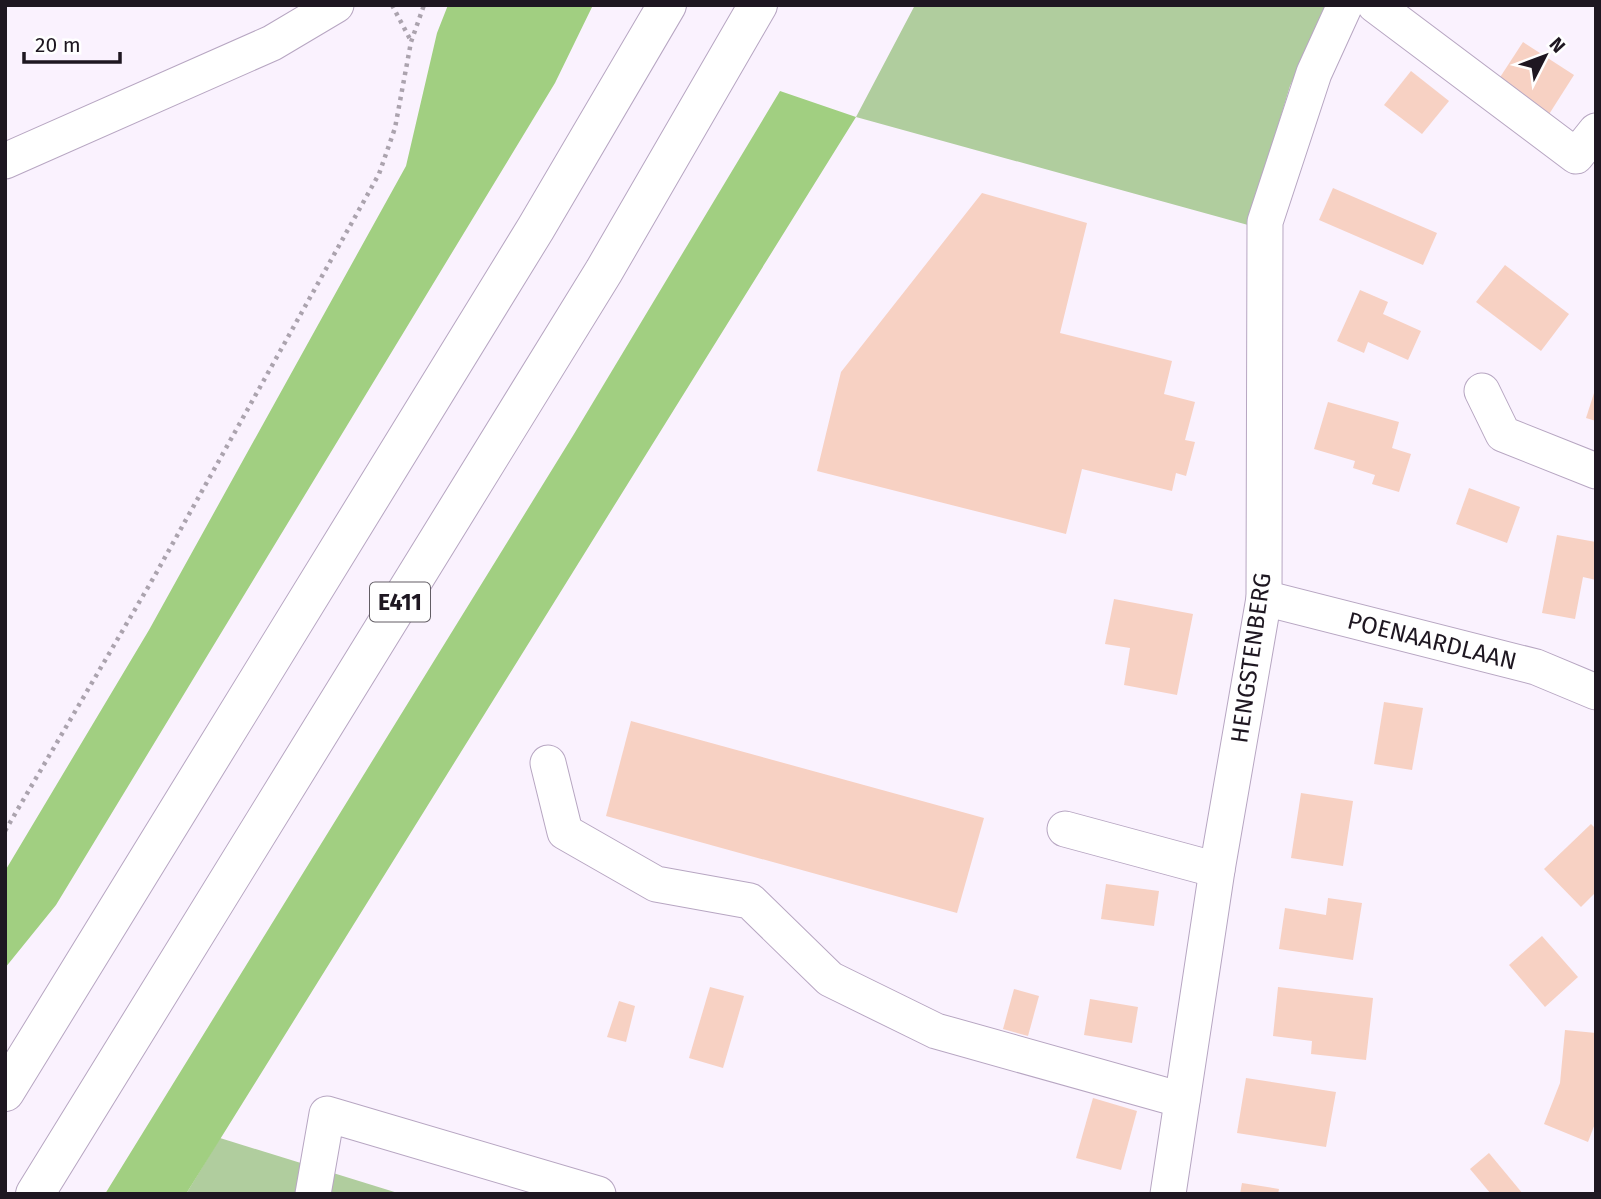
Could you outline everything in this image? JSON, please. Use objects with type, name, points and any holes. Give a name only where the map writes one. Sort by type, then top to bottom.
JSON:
[{"type":"highway","points":[[5,1092],[536,228],[667,5]]},
{"type":"highway","name":"E411","points":[[35,1194],[597,283],[758,5]]},
{"type":"street","points":[[5,161],[272,43],[336,5]]},
{"type":"street","name":"HENGSTENBERG","points":[[1168,1194],[1217,870],[1264,598],[1265,222],[1314,73],[1345,5]]},
{"type":"street","points":[[1375,5],[1576,156],[1596,131]]},
{"type":"street","points":[[1482,391],[1503,434],[1596,471]]},
{"type":"street","name":"POENAARDLAAN","points":[[1264,598],[1536,667],[1596,692]]},
{"type":"street","points":[[548,763],[565,832],[656,884],[750,901],[830,979],[936,1031],[1182,1100]]},
{"type":"street","points":[[1065,829],[1217,870]]},
{"type":"street","points":[[313,1194],[327,1114],[598,1194]]},
{"type":"path","points":[[392,5],[411,42]]},
{"type":"path","points":[[5,831],[154,577],[379,174],[395,128],[411,42],[424,5]]},
{"type":"green space","points":[[448,5],[593,5],[555,83],[56,905],[5,968],[5,871],[149,630],[406,166],[437,33]]},
{"type":"green space","points":[[915,5],[1328,5],[1290,86],[1248,225],[856,117]]},
{"type":"green space","points":[[780,91],[856,117],[186,1194],[105,1194],[574,434]]},
{"type":"green space","points":[[220,1138],[401,1194],[186,1194]]},
{"type":"building","points":[[1523,42],[1574,75],[1546,119],[1495,85]]},
{"type":"building","points":[[1411,71],[1449,101],[1422,134],[1384,105]]},
{"type":"building","points":[[1333,188],[1437,233],[1423,265],[1319,220]]},
{"type":"building","points":[[982,193],[1087,223],[1060,333],[1172,361],[1164,394],[1195,402],[1185,440],[1195,442],[1186,476],[1176,473],[1172,491],[1082,469],[1066,534],[817,471],[841,372]]},
{"type":"building","points":[[1505,265],[1569,314],[1541,351],[1476,302]]},
{"type":"building","points":[[1360,290],[1388,302],[1383,314],[1421,331],[1408,360],[1368,342],[1364,353],[1337,341]]},
{"type":"building","points":[[1596,390],[1596,421],[1586,418]]},
{"type":"building","points":[[1328,402],[1399,422],[1392,448],[1411,454],[1399,492],[1372,484],[1375,475],[1353,468],[1355,461],[1314,449]]},
{"type":"building","points":[[1469,488],[1520,507],[1507,543],[1456,524]]},
{"type":"building","points":[[1557,535],[1596,542],[1596,580],[1583,577],[1575,619],[1542,613]]},
{"type":"building","points":[[1114,599],[1193,614],[1177,695],[1124,685],[1130,648],[1105,644]]},
{"type":"building","points":[[1384,702],[1423,708],[1412,770],[1374,764]]},
{"type":"building","points":[[631,721],[984,818],[957,913],[606,816]]},
{"type":"building","points":[[1301,793],[1353,801],[1343,866],[1291,858]]},
{"type":"building","points":[[1591,824],[1596,829],[1596,892],[1581,907],[1544,869]]},
{"type":"building","points":[[1106,884],[1159,891],[1154,926],[1101,919]]},
{"type":"building","points":[[1328,898],[1362,903],[1353,960],[1279,949],[1285,908],[1326,915]]},
{"type":"building","points":[[1542,936],[1578,977],[1545,1007],[1509,965]]},
{"type":"building","points":[[710,987],[744,996],[723,1068],[689,1058]]},
{"type":"building","points":[[1278,987],[1373,998],[1366,1060],[1311,1054],[1312,1041],[1273,1036]]},
{"type":"building","points":[[1014,989],[1039,996],[1028,1036],[1003,1029]]},
{"type":"building","points":[[1090,999],[1138,1007],[1132,1043],[1084,1035]]},
{"type":"building","points":[[619,1001],[635,1006],[626,1042],[607,1037]]},
{"type":"building","points":[[1565,1030],[1596,1033],[1596,1121],[1588,1142],[1544,1124],[1560,1083]]},
{"type":"building","points":[[1246,1078],[1336,1092],[1326,1147],[1237,1133]]},
{"type":"building","points":[[1093,1098],[1137,1111],[1121,1170],[1076,1158]]},
{"type":"building","points":[[1489,1153],[1523,1194],[1491,1194],[1470,1169]]},
{"type":"building","points":[[1242,1183],[1279,1189],[1278,1194],[1240,1194]]}]
